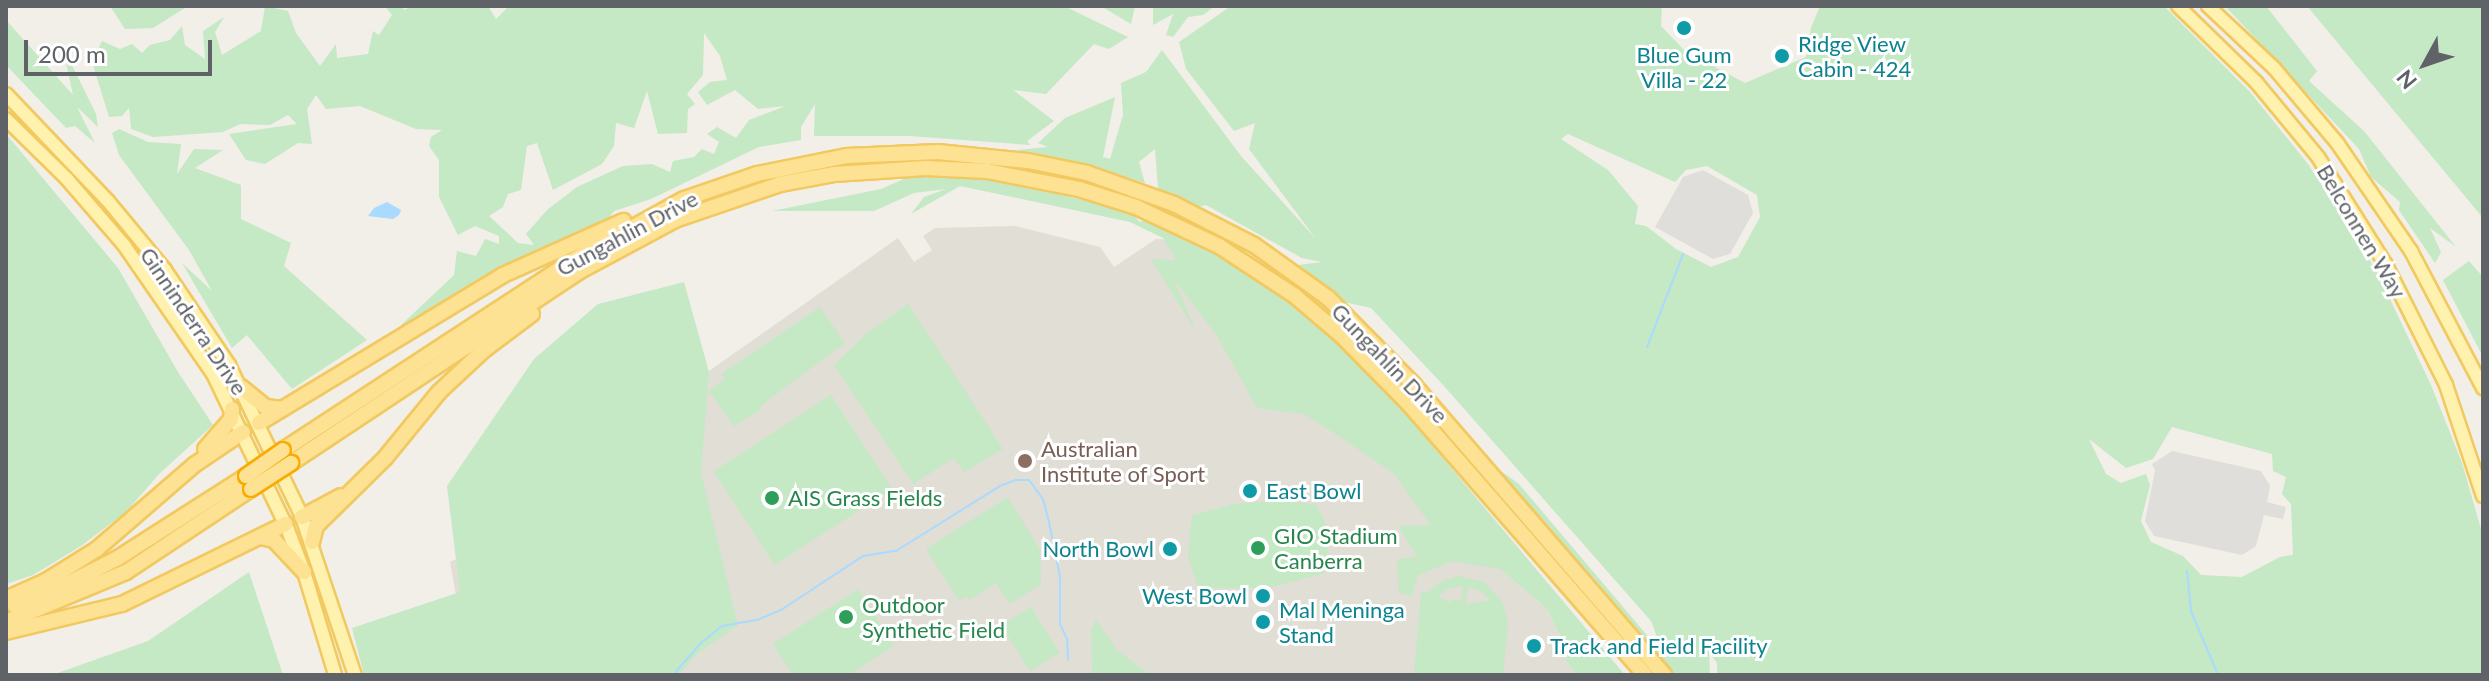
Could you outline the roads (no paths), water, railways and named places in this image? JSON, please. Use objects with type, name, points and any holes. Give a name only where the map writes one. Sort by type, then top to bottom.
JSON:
[{"type":"highway","name":"Gungahlin Drive","points":[[6,622],[126,572],[248,482],[570,262],[684,199],[757,174],[801,164],[876,153],[938,152],[998,156],[1087,173],[1145,192],[1197,214],[1254,245],[1304,280],[1374,340],[1664,675]]},
{"type":"highway","name":"Gungahlin Drive","points":[[287,456],[578,272],[647,234],[716,203],[780,184],[895,168],[957,169],[1018,176],[1079,189],[1165,219],[1258,270],[1342,336],[1407,402],[1645,675]]},
{"type":"highway","points":[[259,423],[503,275],[642,213],[684,199]]},
{"type":"highway","points":[[312,542],[316,526],[361,482],[461,370],[533,313],[647,234]]},
{"type":"highway","points":[[241,387],[266,407],[282,409]]},
{"type":"highway","points":[[165,488],[226,426],[232,409]]},
{"type":"highway","points":[[6,599],[46,581],[97,549],[165,488],[209,453],[243,432]]},
{"type":"highway","name":"Gungahlin Drive","points":[[6,608],[105,565],[248,482]]},
{"type":"highway","points":[[302,517],[361,482]]},
{"type":"highway","points":[[6,632],[122,604],[285,524]]},
{"type":"highway","points":[[259,537],[274,540],[304,572]]},
{"type":"main road","name":"Belconnen Way","points":[[2178,6],[2256,82],[2318,157],[2386,265],[2446,385],[2483,496]]},
{"type":"main road","name":"Belconnen Way","points":[[2208,6],[2274,68],[2338,144],[2411,251],[2483,388]]},
{"type":"main road","name":"Ginninderra Drive","points":[[6,94],[80,168],[165,270],[241,387],[312,542],[355,675]]},
{"type":"main road","name":"Ginninderra Drive","points":[[6,119],[67,179],[124,245],[176,316],[232,409],[304,572],[335,675]]},
{"type":"main road","points":[[243,432],[259,423]]},
{"type":"main road","points":[[285,524],[302,517]]},
{"type":"water","points":[[387,202],[401,210],[399,215],[393,219],[368,216],[374,208]]},
{"type":"waterway","points":[[1647,347],[1683,254]]},
{"type":"waterway","points":[[673,675],[701,643],[722,626],[757,620],[781,610],[863,556],[896,551],[1000,486],[1016,480],[1029,480],[1043,499],[1060,577],[1060,624],[1067,639],[1068,660]]},
{"type":"waterway","points":[[2187,571],[2191,611],[2218,675]]},
{"type":"place","name":"Blue Gum Villa - 22","points":[[1684,28]]},
{"type":"place","name":"Ridge View Cabin - 424","points":[[1782,56]]},
{"type":"place","name":"Australian Institute of Sport","points":[[1025,461]]},
{"type":"place","name":"East Bowl","points":[[1250,491]]},
{"type":"place","name":"AIS Grass Fields","points":[[772,498]]},
{"type":"place","name":"GIO Stadium Canberra","points":[[1258,548]]},
{"type":"place","name":"North Bowl","points":[[1170,549]]},
{"type":"place","name":"West Bowl","points":[[1263,596]]},
{"type":"place","name":"Outdoor Synthetic Field","points":[[846,617]]},
{"type":"place","name":"Mal Meninga Stand","points":[[1263,622]]},
{"type":"place","name":"Track and Field Facility","points":[[1534,646]]}]
